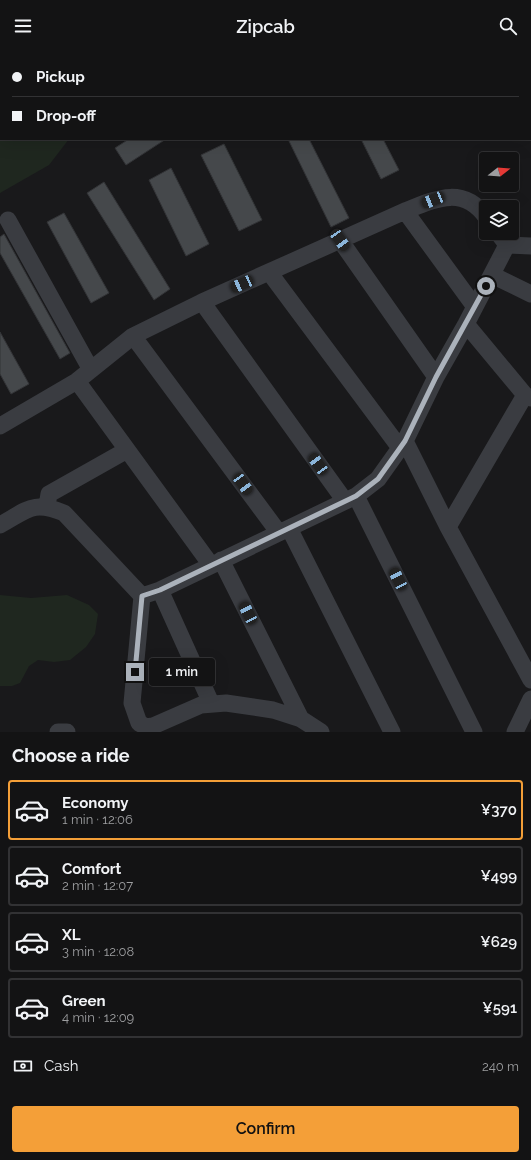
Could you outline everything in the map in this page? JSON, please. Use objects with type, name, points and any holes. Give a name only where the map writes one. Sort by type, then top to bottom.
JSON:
[{"type":"street","points":[[0,426],[77,381],[133,336],[202,302],[405,211],[433,200],[452,197],[468,201],[479,209]]},
{"type":"street","points":[[405,211],[475,307]]},
{"type":"street","points":[[8,220],[91,370]]},
{"type":"street","points":[[340,240],[436,377]]},
{"type":"street","points":[[142,596],[160,590],[284,531],[350,498],[378,479],[402,444],[436,377],[492,275],[502,240]]},
{"type":"street","points":[[506,240],[531,246]]},
{"type":"street","points":[[269,272],[402,444],[531,680]]},
{"type":"street","points":[[492,275],[531,294]]},
{"type":"street","points":[[202,302],[350,498],[474,732]]},
{"type":"street","points":[[448,527],[528,396],[466,324]]},
{"type":"street","points":[[133,336],[284,531],[392,732]]},
{"type":"street","points":[[77,381],[127,450],[216,563],[300,719]]},
{"type":"street","points":[[47,506],[49,494],[127,450]]},
{"type":"street","points":[[0,525],[34,506],[47,506],[64,513],[142,596],[132,703],[139,723],[146,727],[153,726],[201,705],[211,703],[244,704],[273,710],[300,719],[320,732]]},
{"type":"street","points":[[160,590],[211,703]]},
{"type":"street","points":[[515,732],[531,699]]},
{"type":"street","points":[[58,732],[67,732]]},
{"type":"shaded area","points":[[0,140],[68,140],[49,165],[0,193]]},
{"type":"shaded area","points":[[0,595],[31,598],[67,595],[89,605],[98,614],[95,634],[86,647],[70,660],[54,662],[38,660],[29,666],[20,683],[12,686],[0,686]]},
{"type":"building","points":[[127,140],[164,140],[126,165],[115,148]]},
{"type":"building","points":[[288,140],[310,140],[349,218],[331,227]]},
{"type":"building","points":[[362,140],[384,140],[399,170],[381,179]]},
{"type":"building","points":[[224,144],[262,220],[239,231],[201,155]]},
{"type":"building","points":[[171,168],[209,244],[186,256],[149,180]]},
{"type":"building","points":[[104,182],[170,289],[154,300],[87,193]]},
{"type":"building","points":[[64,213],[109,293],[91,303],[47,222]]},
{"type":"building","points":[[4,234],[70,353],[60,359],[0,253],[0,237]]},
{"type":"building","points":[[0,332],[29,384],[11,394],[0,374]]},
{"type":"route","points":[[135,672],[142,596],[160,590],[356,496],[378,479],[405,441],[436,377],[486,286]]}]
